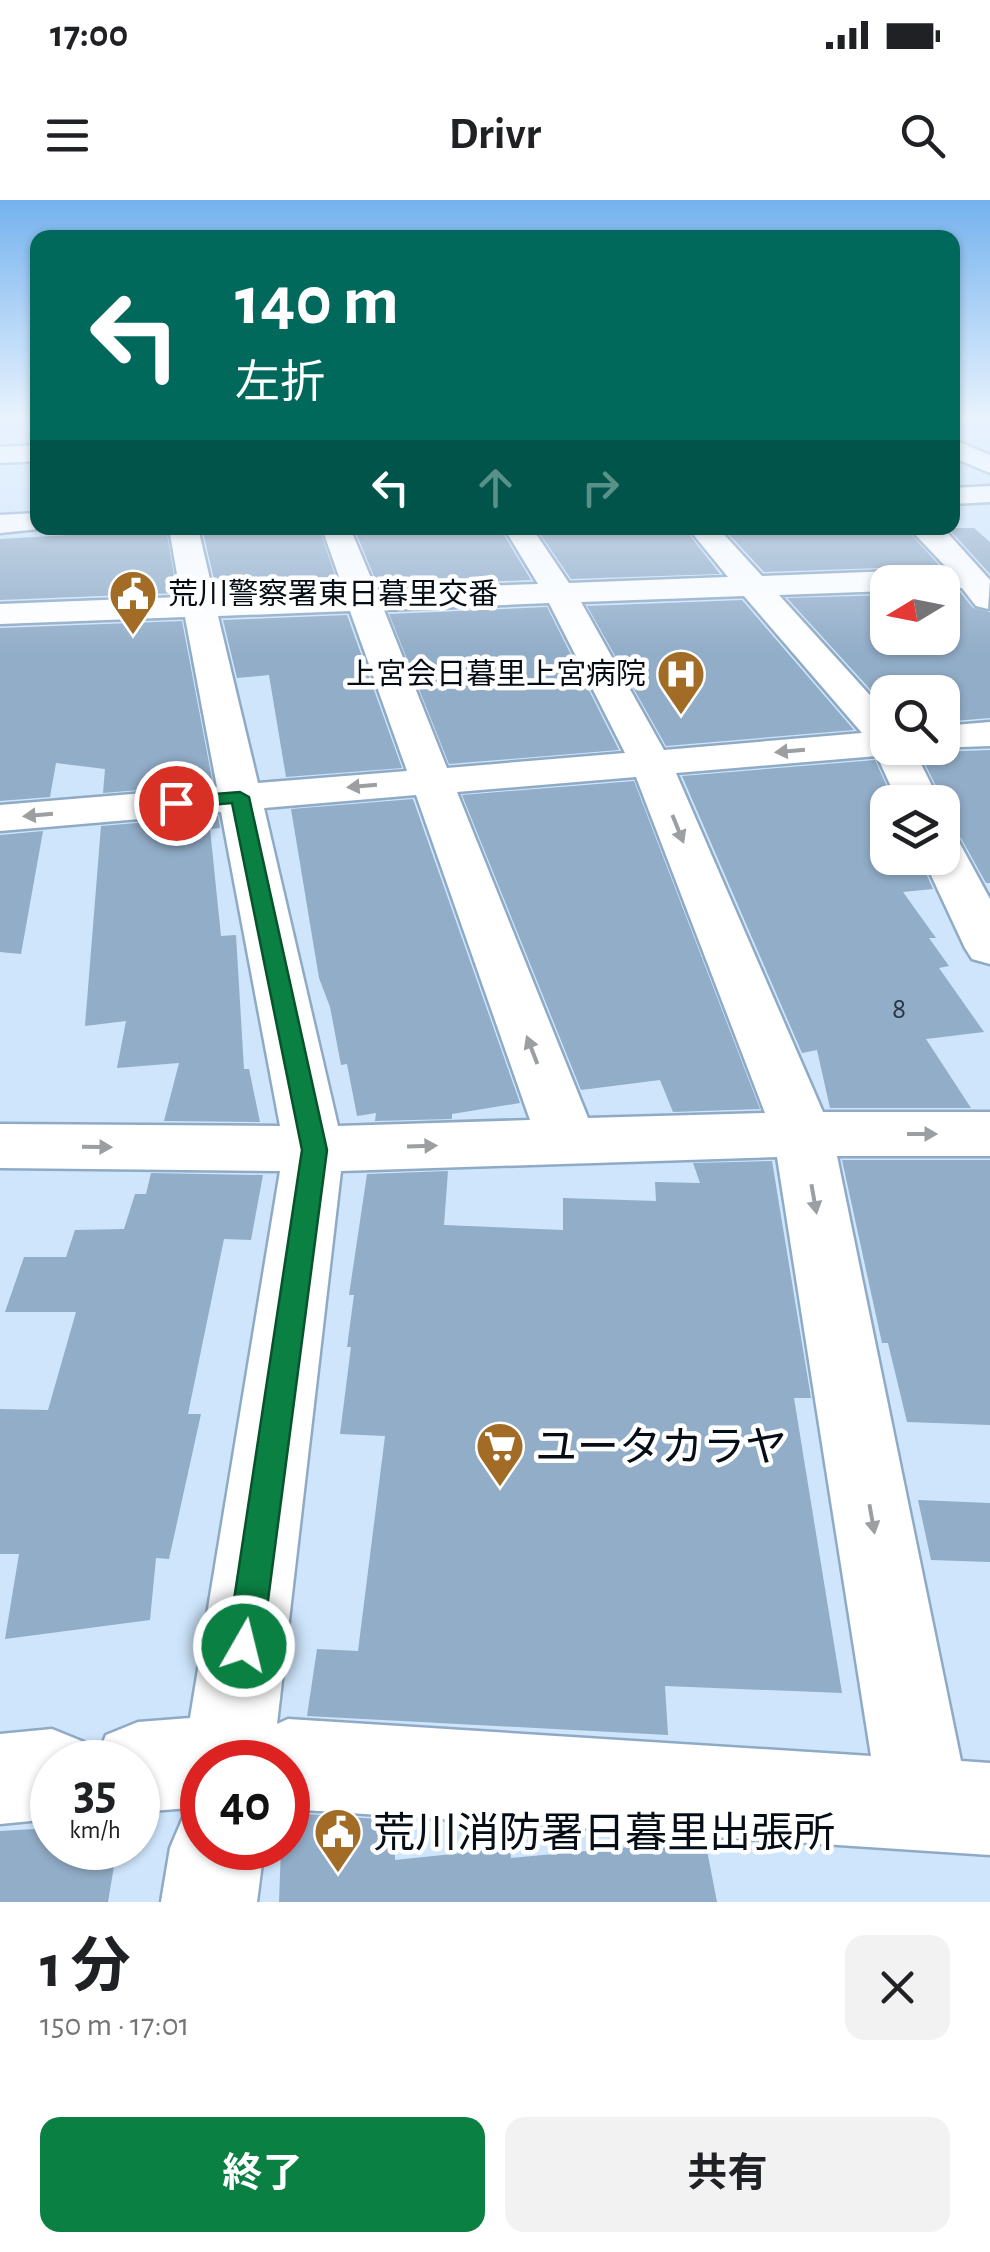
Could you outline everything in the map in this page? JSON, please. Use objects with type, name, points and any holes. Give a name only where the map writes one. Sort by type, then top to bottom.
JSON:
[{"type":"street","points":[[0,524],[30,522]]},
{"type":"street","points":[[184,535],[314,1150],[250,1740]]},
{"type":"street","points":[[338,535],[567,1141]]},
{"type":"street","points":[[310,1781],[957,1806],[802,1134],[651,762],[560,594],[522,535]]},
{"type":"street","points":[[708,535],[870,721]]},
{"type":"street","points":[[935,535],[981,590]]},
{"type":"street","points":[[0,614],[753,587],[981,590]]},
{"type":"street","points":[[960,736],[990,734]]},
{"type":"street","points":[[0,818],[870,745]]},
{"type":"street","points":[[954,875],[990,948]]},
{"type":"street","points":[[0,1146],[314,1150],[802,1134],[990,1134]]},
{"type":"street","points":[[0,1779],[30,1776]]},
{"type":"street","points":[[210,1902],[219,1870]]},
{"type":"building","points":[[960,528],[974,528],[990,542],[990,574],[954,535],[960,535]]},
{"type":"building","points":[[167,535],[177,593],[0,600],[0,539]]},
{"type":"building","points":[[204,535],[321,535],[339,587],[217,592]]},
{"type":"building","points":[[357,535],[504,535],[531,580],[378,586]]},
{"type":"building","points":[[541,535],[689,535],[720,574],[571,579]]},
{"type":"building","points":[[730,535],[911,535],[939,565],[870,565],[870,568],[764,572]]},
{"type":"building","points":[[960,592],[973,608],[990,612],[990,718],[960,720],[960,675],[870,675],[870,689],[787,598],[870,596],[870,655],[960,655]]},
{"type":"building","points":[[742,600],[854,730],[666,746],[587,606]]},
{"type":"building","points":[[547,607],[619,750],[449,764],[389,614]]},
{"type":"building","points":[[347,615],[402,768],[286,777],[269,675],[237,678],[223,620]]},
{"type":"building","points":[[182,621],[213,784],[103,793],[105,769],[56,763],[50,797],[0,801],[0,628]]},
{"type":"building","points":[[990,750],[990,883],[986,883],[960,838],[960,785],[936,785],[926,765],[960,765],[960,751]]},
{"type":"building","points":[[870,760],[870,765],[877,765],[886,785],[870,785],[870,875],[927,875],[933,889],[903,892],[936,938],[929,938],[949,966],[939,968],[984,1032],[926,1039],[971,1108],[830,1108],[817,1050],[802,1053],[682,776]]},
{"type":"building","points":[[634,781],[760,1109],[673,1112],[660,1080],[581,1090],[462,795]]},
{"type":"building","points":[[413,799],[520,1103],[452,1114],[452,1119],[375,1121],[376,1113],[357,1116],[347,1064],[341,1065],[330,1007],[319,978],[291,809]]},
{"type":"building","points":[[218,816],[220,828],[210,829],[221,936],[236,935],[244,1069],[249,1069],[260,1122],[164,1121],[179,1063],[117,1068],[126,1021],[85,1026],[101,826]]},
{"type":"building","points":[[43,831],[21,954],[0,952],[0,835]]},
{"type":"building","points":[[842,1160],[990,1160],[990,1425],[907,1422],[888,1343],[882,1343]]},
{"type":"building","points":[[772,1161],[811,1398],[794,1398],[842,1693],[665,1686],[668,1735],[307,1716],[317,1649],[358,1651],[385,1436],[340,1434],[351,1347],[347,1347],[354,1295],[349,1295],[367,1174],[448,1171],[444,1225],[563,1230],[563,1198],[656,1201],[655,1182],[700,1183],[693,1163]]},
{"type":"building","points":[[151,1173],[263,1175],[251,1240],[224,1239],[188,1414],[201,1414],[169,1559],[156,1558],[150,1620],[5,1639],[19,1554],[0,1554],[0,1409],[48,1410],[76,1312],[5,1312],[24,1257],[66,1257],[75,1230],[124,1229],[135,1194],[146,1194]]},
{"type":"building","points":[[918,1500],[990,1503],[990,1562],[931,1560]]},
{"type":"building","points":[[310,1814],[394,1820],[395,1860],[510,1848],[511,1858],[705,1840],[717,1902],[279,1902],[280,1870],[310,1870]]},
{"type":"building","points":[[30,1829],[30,1870],[113,1870],[108,1902],[0,1902],[0,1831]]},
{"type":"place","name":"荒川警察署東日暮里交番","points":[[133,636]]},
{"type":"place","name":"上宮会日暮里上宮病院","points":[[681,716]]},
{"type":"place","name":"ユータカラヤ","points":[[500,1488]]},
{"type":"place","name":"荒川消防署日暮里出張所","points":[[338,1874]]},
{"type":"route","points":[[176,803],[240,797],[314,1150],[244,1646]]}]
